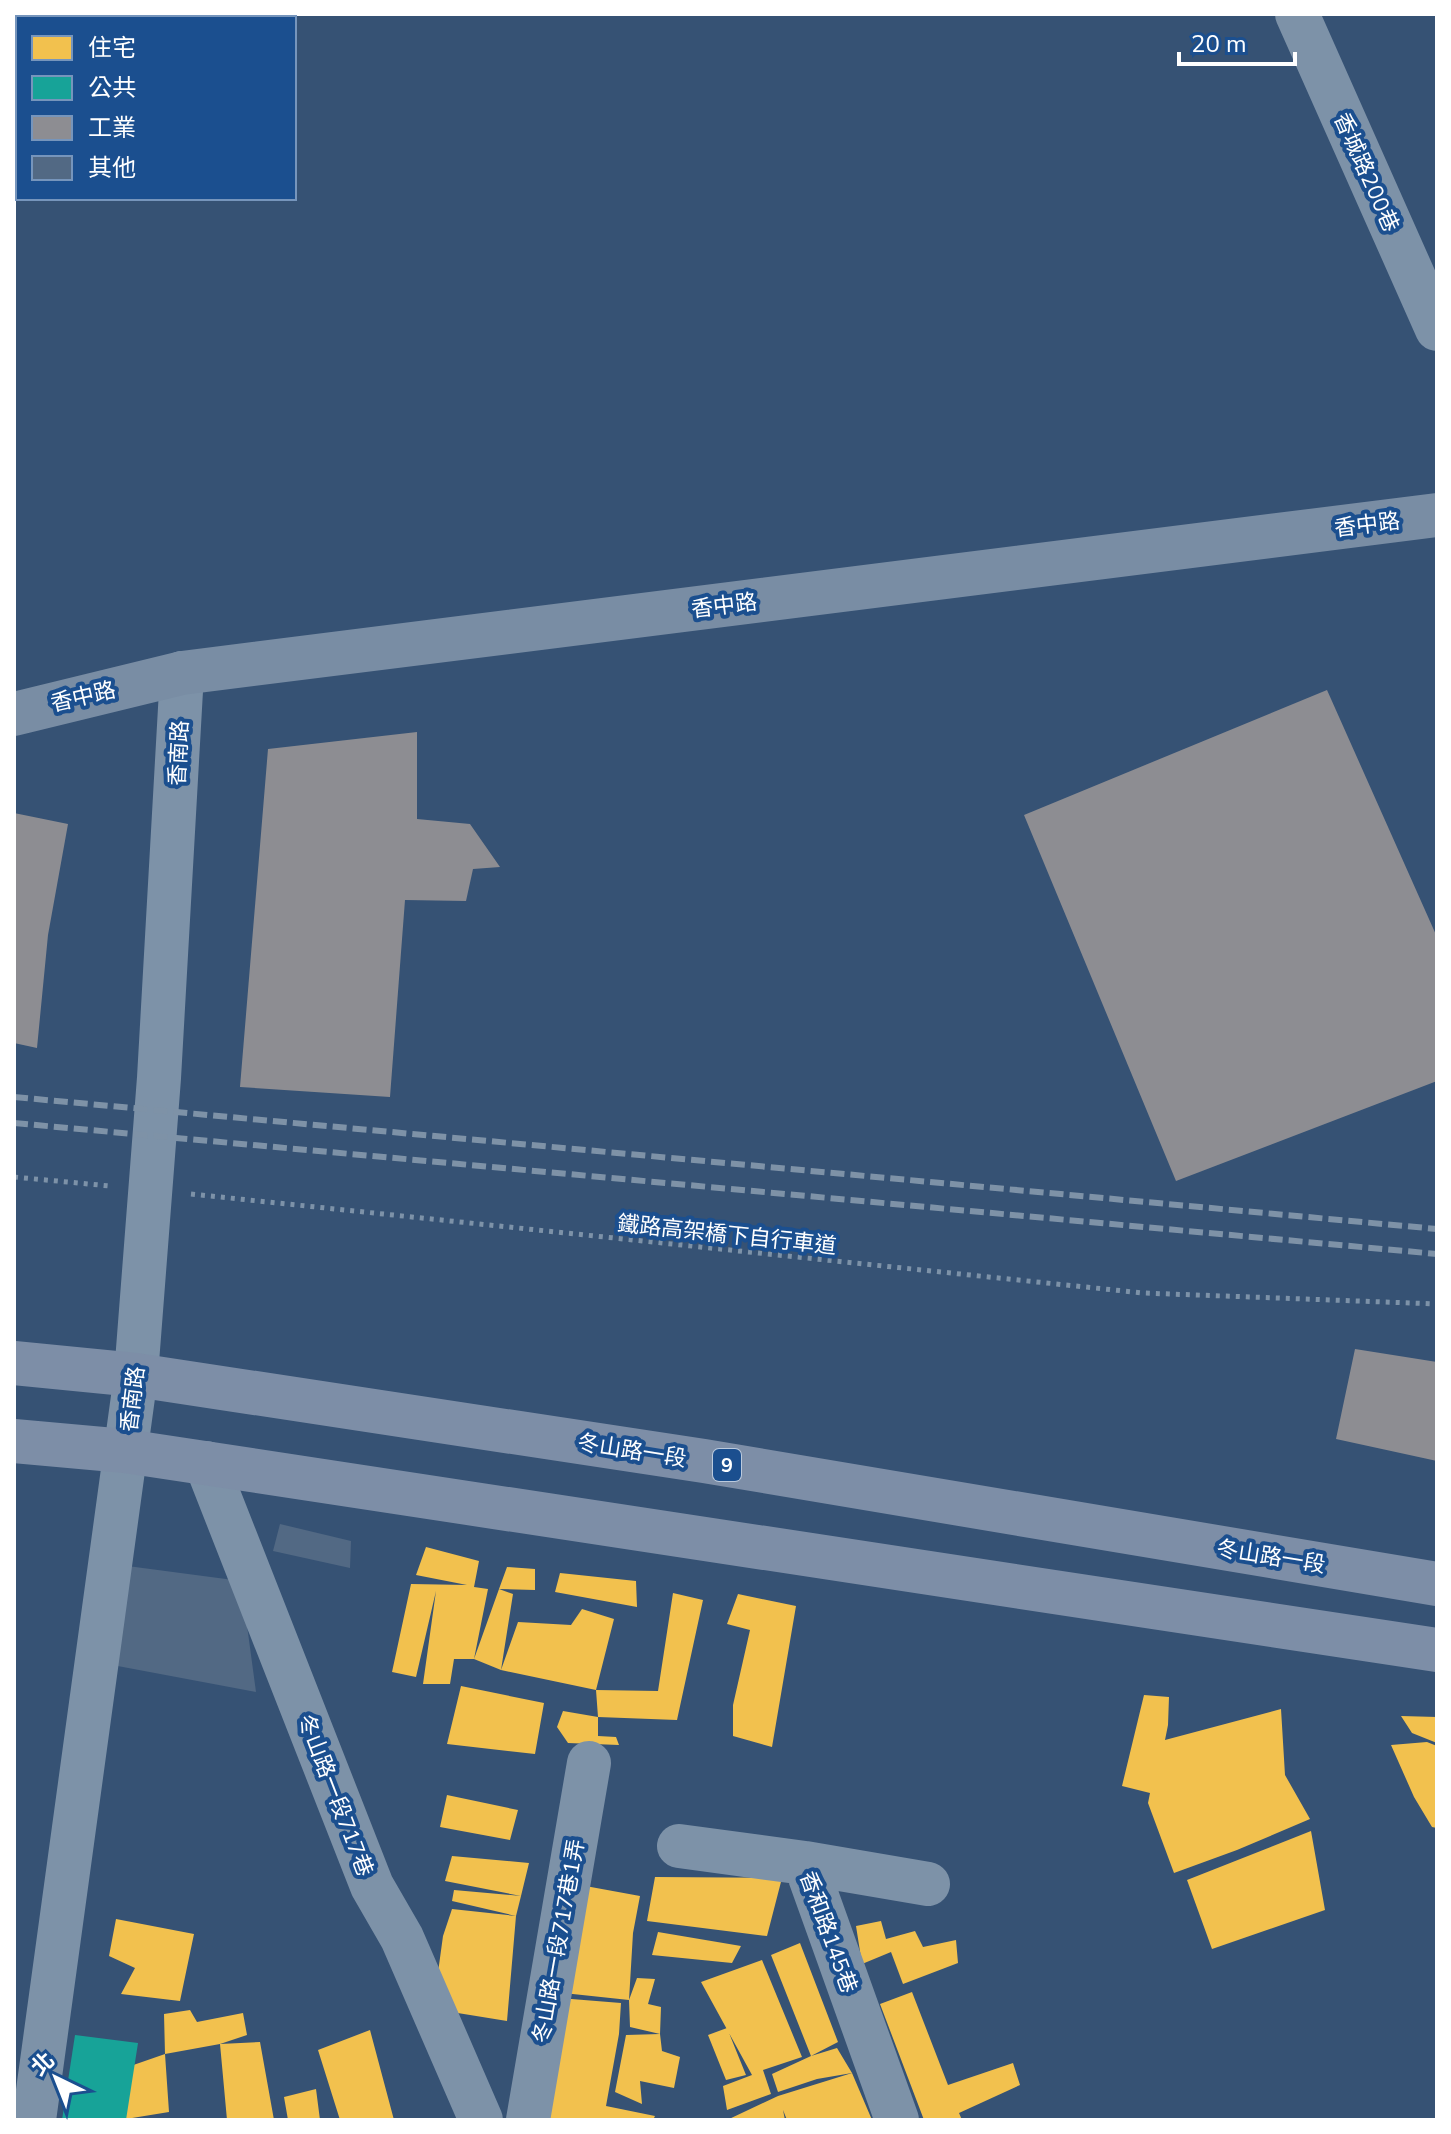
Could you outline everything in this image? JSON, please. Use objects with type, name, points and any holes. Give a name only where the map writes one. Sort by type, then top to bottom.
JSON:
[{"type":"main road","name":"冬山路一段","points":[[14,1363],[136,1375],[704,1461],[1437,1584]]},
{"type":"main road","points":[[14,1441],[125,1451],[1437,1650]]},
{"type":"street","name":"香城路200巷","points":[[1297,14],[1437,329]]},
{"type":"street","name":"香中路","points":[[14,714],[182,673],[1437,515]]},
{"type":"street","name":"香南路","points":[[34,2120],[136,1375],[159,1078],[182,673]]},
{"type":"street","name":"冬山路一段717巷","points":[[206,1463],[372,1886],[402,1938],[481,2120]]},
{"type":"street","name":"冬山路一段717巷1弄","points":[[528,2120],[589,1763]]},
{"type":"street","name":"香和路145巷","points":[[679,1846],[805,1863],[897,2120]]},
{"type":"street","points":[[805,1863],[928,1884]]},
{"type":"path","name":"鐵路高架橋下自行車道","points":[[14,1177],[1143,1293],[1437,1304]]},
{"type":"building: 住宅","points":[[426,1547],[479,1561],[474,1587],[488,1589],[474,1659],[454,1659],[450,1684],[423,1684],[436,1591],[416,1677],[392,1672],[411,1584],[467,1585],[416,1575]]},
{"type":"building: 住宅","points":[[507,1567],[535,1569],[535,1590],[499,1589]]},
{"type":"building: 住宅","points":[[560,1573],[636,1581],[637,1607],[555,1592]]},
{"type":"building: 住宅","points":[[499,1589],[513,1594],[501,1670],[474,1659]]},
{"type":"building: 住宅","points":[[673,1593],[703,1600],[677,1720],[598,1717],[596,1690],[658,1691]]},
{"type":"building: 住宅","points":[[738,1594],[796,1606],[772,1747],[733,1736],[733,1705],[750,1630],[727,1624]]},
{"type":"building: 住宅","points":[[582,1609],[614,1619],[596,1690],[501,1670],[518,1622],[571,1625]]},
{"type":"building: 住宅","points":[[461,1686],[544,1703],[535,1754],[447,1744]]},
{"type":"building: 住宅","points":[[1144,1695],[1169,1697],[1165,1740],[1281,1709],[1285,1775],[1310,1819],[1174,1873],[1148,1803],[1150,1793],[1122,1786]]},
{"type":"building: 住宅","points":[[563,1711],[598,1717],[598,1736],[616,1737],[619,1745],[568,1743],[557,1727]]},
{"type":"building: 住宅","points":[[1401,1716],[1437,1717],[1437,1743],[1412,1733]]},
{"type":"building: 住宅","points":[[1427,1742],[1437,1746],[1437,1828],[1432,1827],[1414,1797],[1391,1745]]},
{"type":"building: 住宅","points":[[447,1795],[518,1810],[510,1840],[440,1827]]},
{"type":"building: 住宅","points":[[1311,1831],[1325,1910],[1212,1949],[1187,1880]]},
{"type":"building: 住宅","points":[[452,1856],[529,1863],[521,1896],[445,1881]]},
{"type":"building: 住宅","points":[[655,1877],[782,1878],[767,1936],[647,1921]]},
{"type":"building: 住宅","points":[[580,1885],[640,1896],[633,1933],[629,2000],[554,1992]]},
{"type":"building: 住宅","points":[[454,1890],[521,1896],[516,1916],[452,1901]]},
{"type":"building: 住宅","points":[[452,1909],[516,1916],[507,2021],[433,2009],[443,1936]]},
{"type":"building: 住宅","points":[[116,1919],[194,1934],[180,2001],[121,1994],[135,1968],[109,1956]]},
{"type":"building: 住宅","points":[[881,1921],[886,1939],[915,1931],[923,1947],[956,1940],[958,1963],[903,1984],[891,1952],[862,1964],[856,1926]]},
{"type":"building: 住宅","points":[[658,1932],[741,1946],[732,1963],[652,1955]]},
{"type":"building: 住宅","points":[[800,1943],[838,2042],[811,2056],[771,1955]]},
{"type":"building: 住宅","points":[[762,1960],[802,2057],[763,2070],[771,2094],[727,2110],[723,2086],[752,2075],[701,1982]]},
{"type":"building: 住宅","points":[[637,1978],[655,1979],[648,2004],[661,2007],[660,2034],[630,2027],[629,2000]]},
{"type":"building: 住宅","points":[[912,1992],[948,2085],[1013,2063],[1020,2085],[959,2113],[962,2120],[924,2120],[880,2004]]},
{"type":"building: 住宅","points":[[559,1998],[621,2003],[619,2034],[606,2106],[655,2116],[653,2120],[529,2120]]},
{"type":"building: 住宅","points":[[190,2010],[197,2022],[243,2013],[247,2035],[220,2044],[165,2054],[164,2014]]},
{"type":"building: 住宅","points":[[727,2028],[746,2075],[726,2080],[708,2035]]},
{"type":"building: 住宅","points":[[370,2030],[394,2120],[340,2120],[318,2050]]},
{"type":"building: 住宅","points":[[660,2034],[662,2051],[680,2057],[674,2088],[640,2081],[642,2104],[615,2092],[626,2035]]},
{"type":"building: 住宅","points":[[260,2042],[274,2120],[227,2120],[220,2044]]},
{"type":"building: 住宅","points":[[837,2048],[852,2073],[817,2079],[778,2092],[772,2074]]},
{"type":"building: 住宅","points":[[165,2054],[169,2112],[126,2119],[119,2070]]},
{"type":"building: 住宅","points":[[852,2073],[872,2120],[787,2120],[783,2110],[785,2120],[727,2120],[778,2096]]},
{"type":"building: 住宅","points":[[316,2089],[320,2120],[288,2120],[284,2097]]},
{"type":"building: 公共","points":[[75,2035],[138,2043],[126,2120],[62,2120]]},
{"type":"building: 工業","points":[[1327,690],[1437,937],[1437,1081],[1176,1181],[1024,815]]},
{"type":"building: 工業","points":[[417,732],[417,819],[470,824],[500,867],[473,869],[466,901],[405,900],[390,1097],[240,1087],[268,749]]},
{"type":"building: 工業","points":[[14,813],[68,824],[48,935],[37,1048],[14,1043]]},
{"type":"building: 工業","points":[[1355,1349],[1437,1362],[1437,1461],[1336,1439]]},
{"type":"building: 其他","points":[[280,1524],[351,1541],[350,1568],[273,1551]]},
{"type":"building: 其他","points":[[120,1565],[241,1581],[256,1692],[107,1664]]},
{"type":"railway","points":[[14,1097],[1437,1229]]},
{"type":"railway","points":[[14,1123],[1437,1254]]}]
